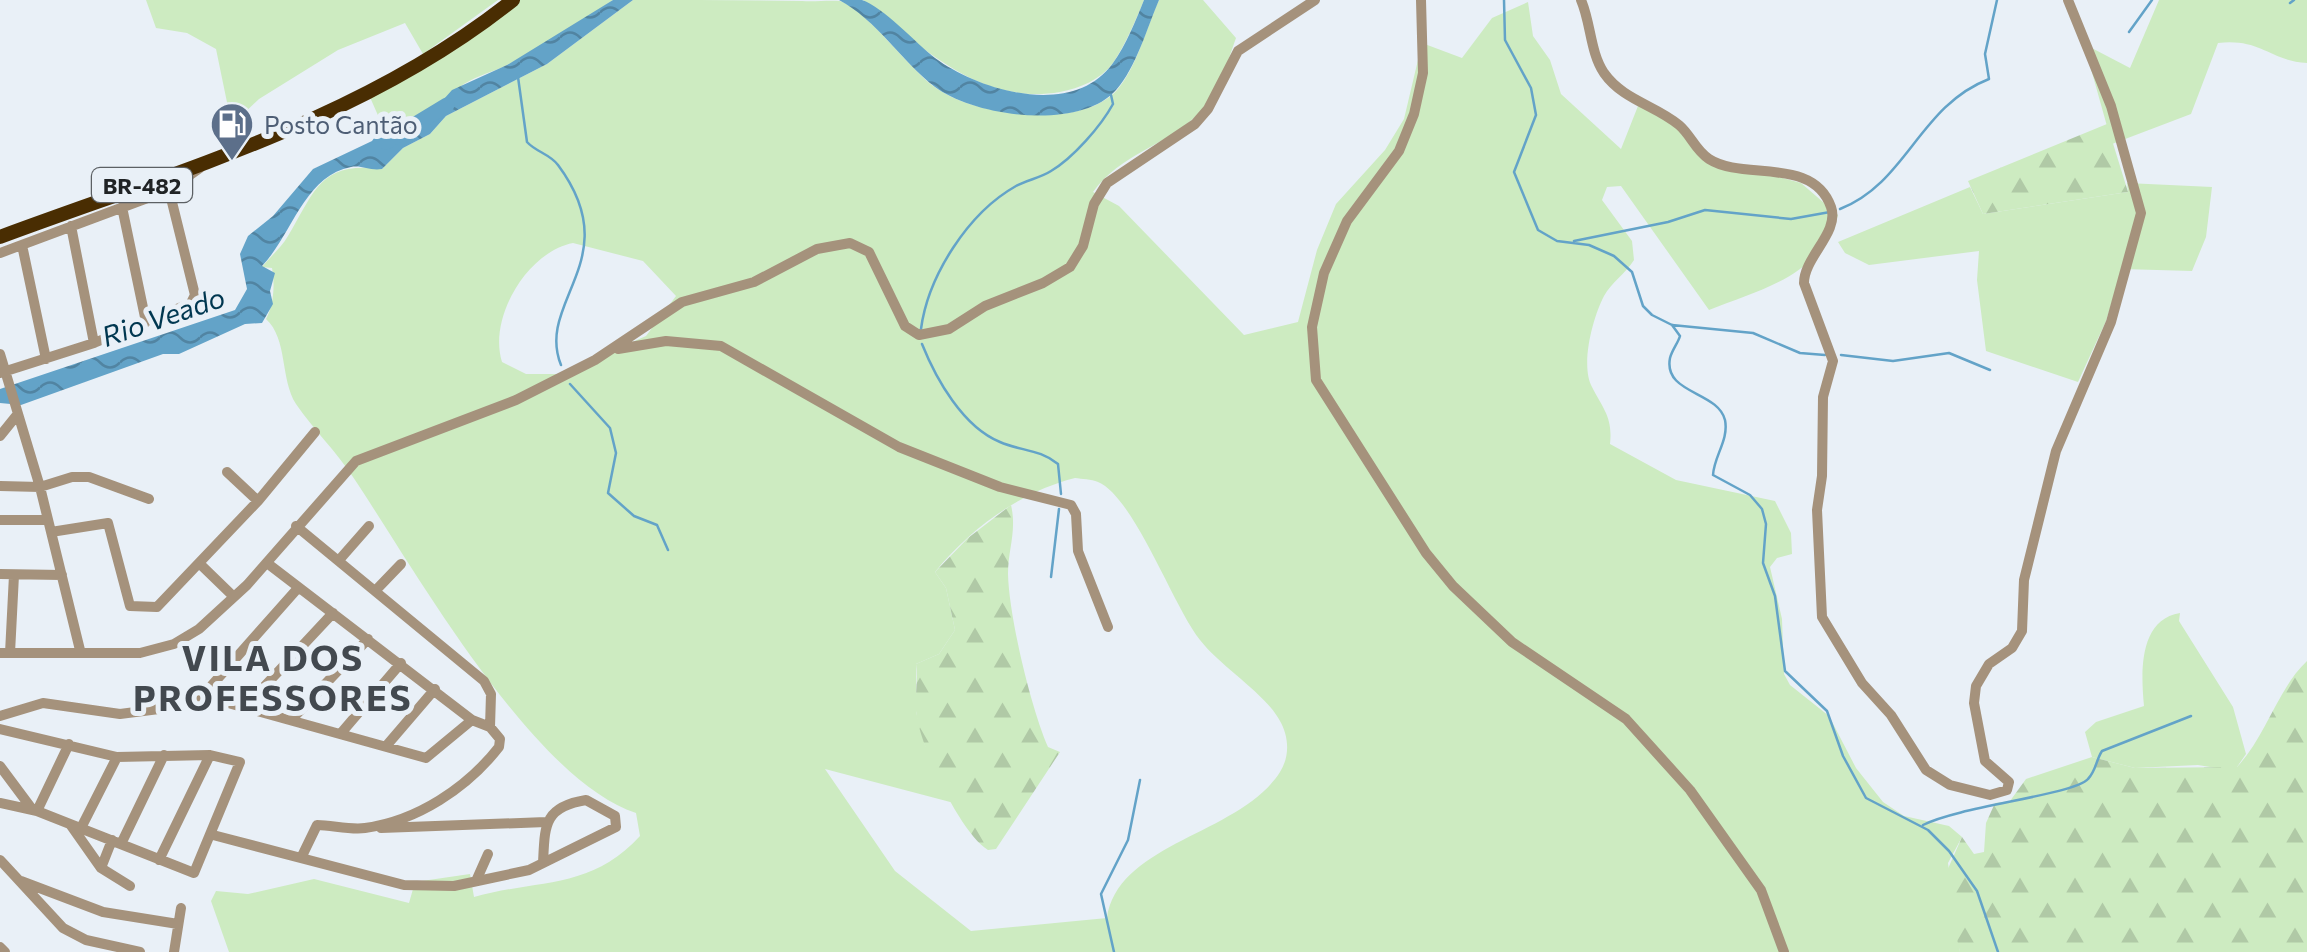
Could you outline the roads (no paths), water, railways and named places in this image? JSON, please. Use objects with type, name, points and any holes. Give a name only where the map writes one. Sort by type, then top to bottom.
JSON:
[{"type":"highway","name":"BR-482","points":[[0,237],[326,116],[421,66],[514,0]]},
{"type":"street","points":[[1421,0],[1423,73],[1414,114],[1399,150],[1346,221],[1324,273],[1312,327],[1316,380],[1426,554],[1454,586],[1512,642],[1626,720],[1690,790],[1760,890],[1784,952]]},
{"type":"street","points":[[1581,0],[1603,72],[1623,92],[1684,129],[1710,160],[1726,166],[1774,170],[1817,187],[1828,201],[1832,224],[1804,272],[1804,284],[1833,361],[1823,397],[1822,476],[1816,510],[1822,564],[1821,612],[1862,683],[1891,714],[1926,770],[1950,786],[1998,795],[2007,790],[2008,782],[1985,762],[1974,704],[1976,686],[1981,674],[2012,648],[2022,630],[2024,580],[2056,451],[2111,322],[2141,213],[2117,124],[2068,0]]},
{"type":"street","points":[[14,575],[5,653],[155,651],[198,629],[234,598],[356,461],[516,400],[607,352],[682,302],[754,282],[835,243],[850,243],[869,252],[906,326],[918,335],[940,333],[996,300],[1043,283],[1078,258],[1094,204],[1107,183],[1195,124],[1208,109],[1238,52],[1311,1]]},
{"type":"street","points":[[0,253],[169,190],[208,161]]},
{"type":"street","points":[[4,375],[94,344],[192,303],[195,296],[169,190]]},
{"type":"street","points":[[122,208],[146,322]]},
{"type":"street","points":[[71,226],[94,344]]},
{"type":"street","points":[[22,245],[46,360]]},
{"type":"street","points":[[607,352],[666,342],[721,346],[899,447],[1000,487],[1071,505],[1076,514],[1078,551],[1108,627]]},
{"type":"street","points":[[0,354],[40,487],[80,650]]},
{"type":"street","points":[[0,436],[17,415]]},
{"type":"street","points":[[0,520],[49,526],[108,523],[128,603],[135,610],[165,602],[315,432]]},
{"type":"street","points":[[226,472],[258,501]]},
{"type":"street","points":[[0,486],[40,487],[72,476],[89,477],[149,498]]},
{"type":"street","points":[[296,526],[488,685],[490,727]]},
{"type":"street","points":[[340,559],[369,526]]},
{"type":"street","points":[[267,563],[500,738],[499,747],[459,787],[416,812],[365,828]]},
{"type":"street","points":[[200,564],[234,598]]},
{"type":"street","points":[[376,590],[401,564]]},
{"type":"street","points":[[0,574],[62,575]]},
{"type":"street","points":[[196,703],[298,588]]},
{"type":"street","points":[[248,705],[333,613]]},
{"type":"street","points":[[293,718],[368,639]]},
{"type":"street","points":[[342,732],[401,663]]},
{"type":"street","points":[[387,745],[436,690]]},
{"type":"street","points":[[0,716],[42,703],[120,714],[196,703],[248,705],[426,758],[472,720]]},
{"type":"street","points":[[0,729],[117,757],[210,756],[238,760],[213,834],[198,870],[191,873],[34,810],[0,803]]},
{"type":"street","points":[[34,810],[69,744]]},
{"type":"street","points":[[101,868],[164,755]]},
{"type":"street","points":[[159,860],[210,756]]},
{"type":"street","points":[[76,826],[117,757]]},
{"type":"street","points":[[0,766],[34,810]]},
{"type":"street","points":[[213,834],[418,887],[476,881],[543,863],[618,822],[606,809],[586,800],[570,804],[546,822],[365,828],[317,825],[302,856]]},
{"type":"street","points":[[543,863],[546,822]]},
{"type":"street","points":[[76,826],[101,868],[130,886]]},
{"type":"street","points":[[476,881],[488,854]]},
{"type":"street","points":[[0,860],[49,918],[72,934],[140,952]]},
{"type":"street","points":[[20,881],[103,912],[178,924]]},
{"type":"street","points":[[174,952],[182,908]]},
{"type":"water","points":[[613,0],[633,0],[547,64],[446,116],[430,134],[403,148],[382,169],[351,167],[321,182],[262,266],[275,273],[270,291],[273,304],[262,323],[245,324],[179,354],[163,354],[21,405],[0,403],[0,389],[235,310],[247,289],[240,254],[248,236],[273,216],[313,169],[372,141],[377,134],[405,133],[418,128],[452,90],[507,65]]},
{"type":"water","points":[[839,0],[870,4],[935,58],[976,81],[1026,94],[1051,95],[1096,80],[1118,56],[1144,0],[1159,0],[1135,59],[1116,90],[1100,103],[1078,111],[1027,115],[975,106],[935,87],[865,18]]},
{"type":"waterway","points":[[1504,0],[1505,40],[1531,88],[1536,115],[1514,172],[1538,230],[1557,241],[1589,245],[1614,256],[1632,272],[1643,306],[1672,325],[1753,333],[1800,353],[1825,355]]},
{"type":"waterway","points":[[1840,209],[1882,182],[1946,107],[1965,91],[1989,79],[1985,54],[1997,0]]},
{"type":"waterway","points":[[2129,32],[2152,0]]},
{"type":"waterway","points":[[2290,3],[2294,0]]},
{"type":"waterway","points":[[518,77],[527,142],[558,165],[577,198],[584,227],[583,253],[559,320],[556,342],[561,365]]},
{"type":"waterway","points":[[921,329],[941,268],[967,229],[998,198],[1068,158],[1108,113],[1113,104],[1111,95]]},
{"type":"waterway","name":"Rio Veado","points":[[386,142],[447,105]]},
{"type":"waterway","points":[[1574,241],[1668,222],[1705,210],[1791,219],[1830,212]]},
{"type":"waterway","points":[[1672,325],[1680,336],[1670,358],[1675,379],[1712,403],[1725,420],[1713,475],[1750,495],[1762,509],[1766,524],[1763,563],[1775,596],[1785,671],[1827,711],[1843,756],[1866,798],[1928,830],[1949,851],[1977,891],[1998,952]]},
{"type":"waterway","points":[[922,344],[943,386],[974,425],[1000,442],[1058,464],[1061,494]]},
{"type":"waterway","points":[[1841,355],[1893,361],[1949,353],[1990,370]]},
{"type":"waterway","points":[[570,384],[610,428],[616,453],[608,493],[634,516],[657,525],[668,550]]},
{"type":"waterway","points":[[1051,577],[1059,509]]},
{"type":"waterway","points":[[1923,825],[2078,785],[2091,776],[2102,751],[2191,716]]},
{"type":"waterway","points":[[1114,952],[1101,894],[1128,840],[1140,780]]},
{"type":"place","name":"Posto Cantão","points":[[232,162]]},
{"type":"district","name":"VILA DOS PROFESSORES","points":[[273,676]]}]
